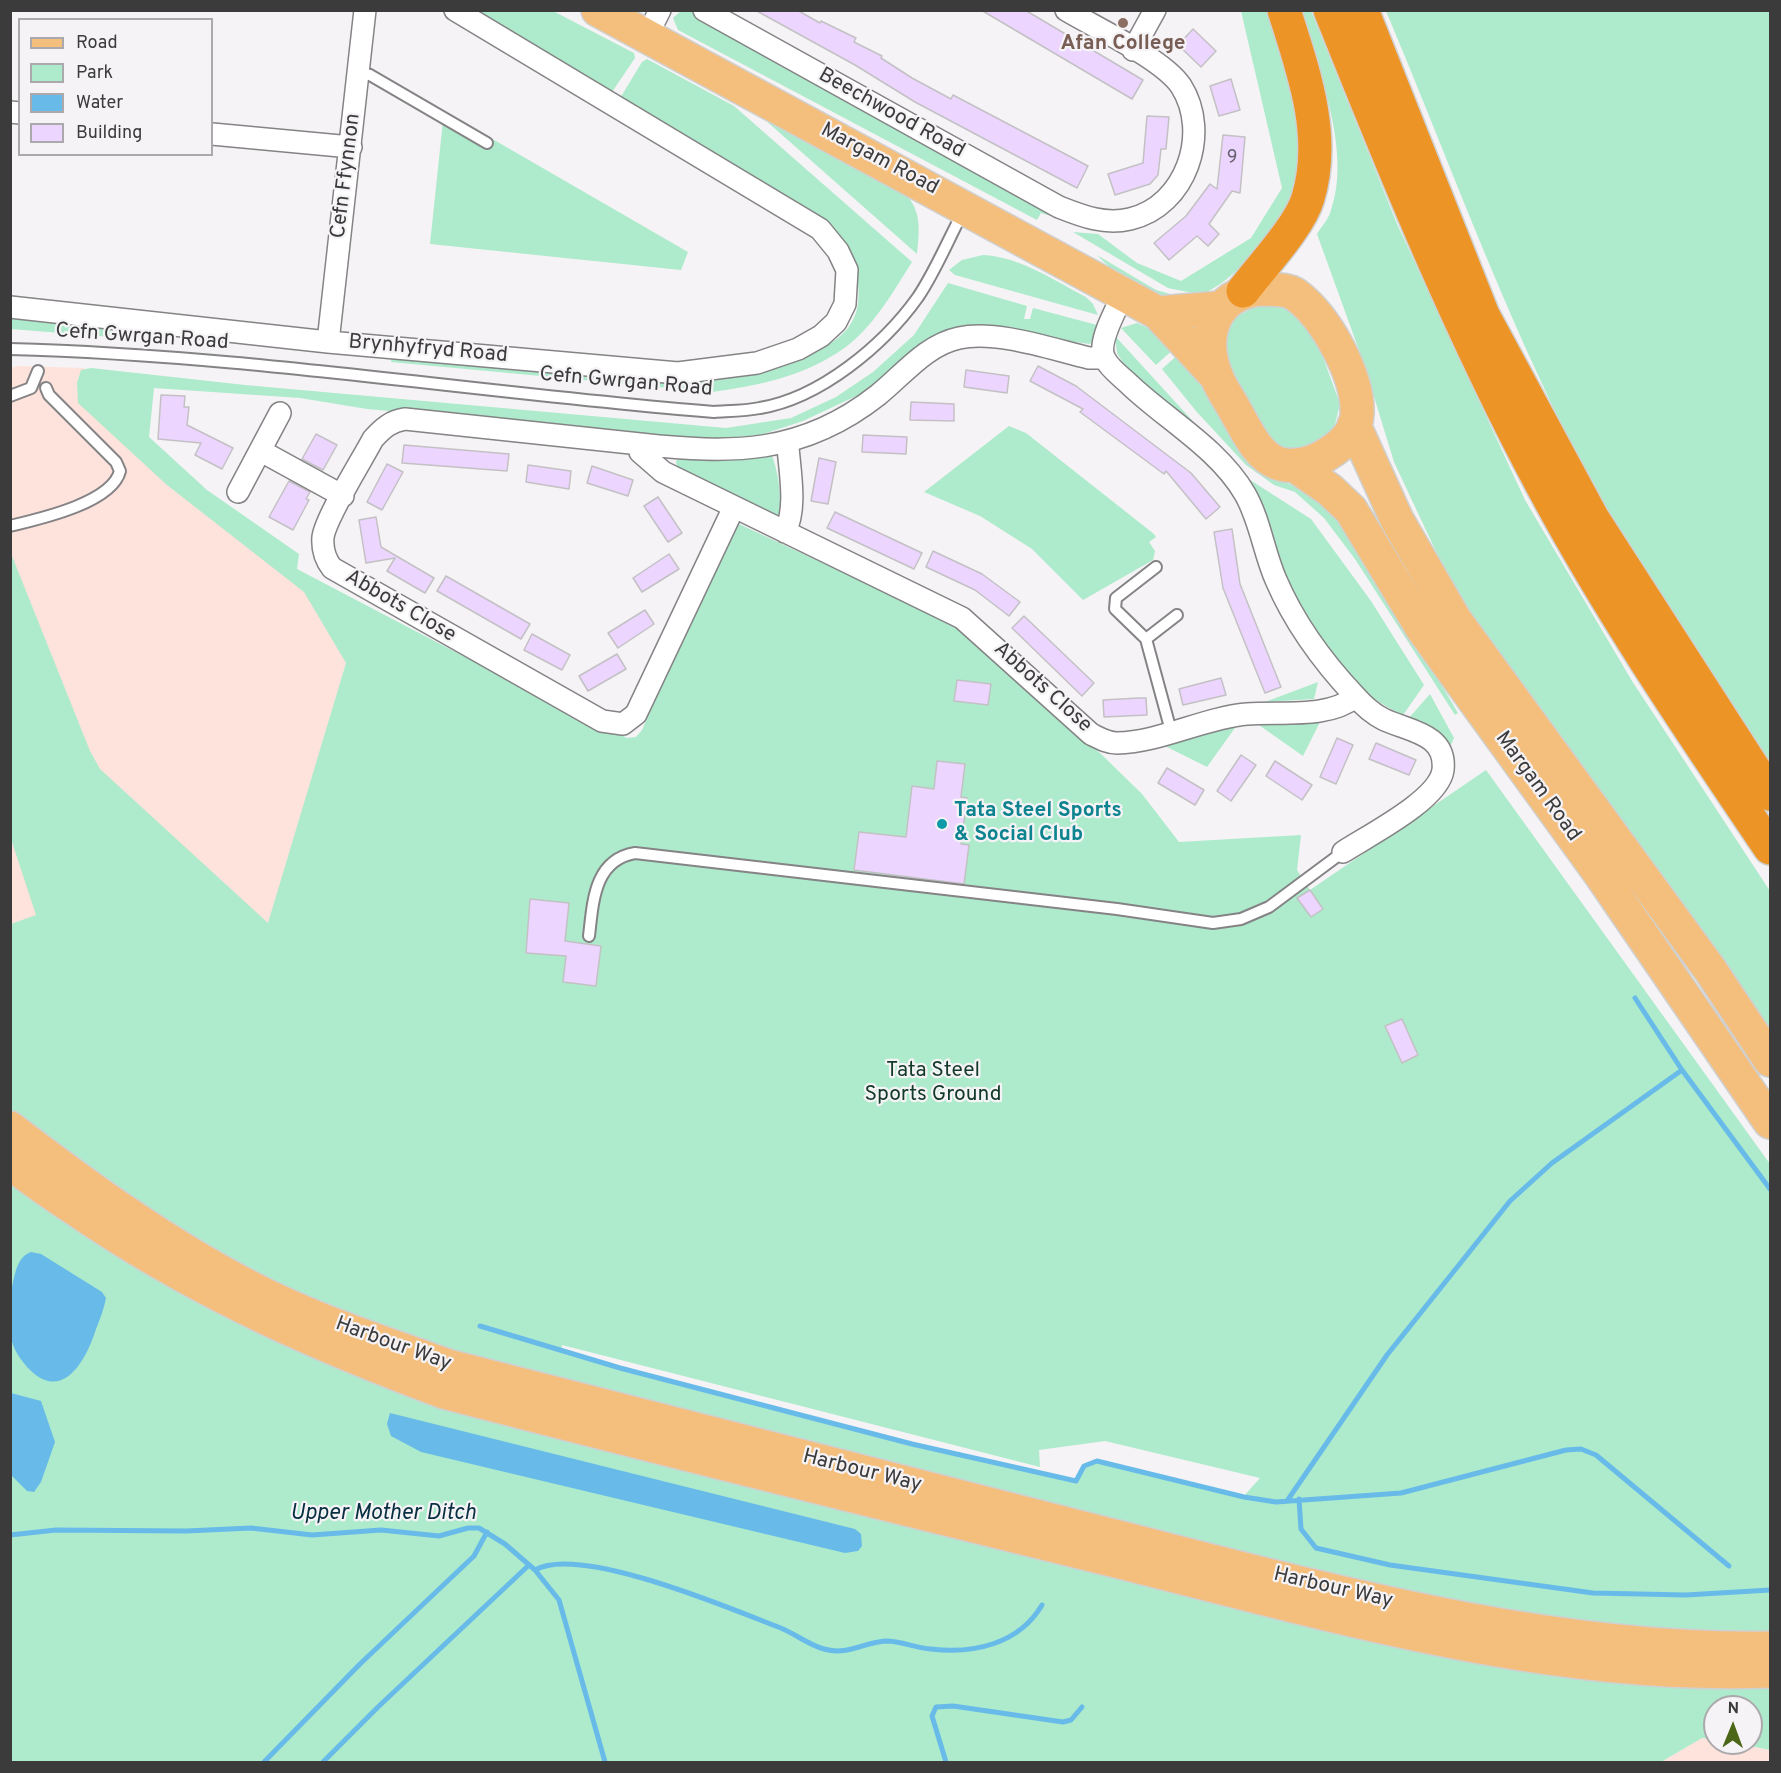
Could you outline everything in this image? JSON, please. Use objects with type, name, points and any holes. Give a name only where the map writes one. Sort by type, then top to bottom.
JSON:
[{"type":"highway","points":[[1231,299],[1299,217],[1308,198],[1315,136],[1312,110],[1284,10]]},
{"type":"highway","points":[[1330,10],[1461,325],[1545,490],[1646,665],[1770,848]]},
{"type":"highway","points":[[1362,10],[1483,315],[1593,519],[1770,794]]},
{"type":"main road","name":"Margam Road","points":[[598,10],[654,23],[966,207],[1158,313],[1217,377]]},
{"type":"main road","points":[[1158,313],[1231,299],[1284,290],[1295,294],[1319,318],[1348,372],[1358,415],[1347,439],[1319,460],[1294,465],[1278,463],[1265,456],[1252,440],[1217,377],[1210,346],[1211,330],[1231,299]]},
{"type":"main road","name":"Margam Road","points":[[1354,425],[1397,520],[1455,620],[1711,971],[1770,1060]]},
{"type":"main road","name":"Margam Road","points":[[1294,465],[1330,490],[1352,510],[1422,628],[1601,875],[1770,1122]]},
{"type":"main road","name":"Harbour Way","points":[[10,1128],[162,1238],[250,1288],[355,1332],[448,1366],[1161,1548],[1472,1622],[1578,1636],[1708,1649],[1770,1648]]},
{"type":"main road","name":"Harbour Way","points":[[10,1162],[34,1182],[148,1257],[244,1309],[345,1356],[444,1392],[1154,1571],[1461,1644],[1596,1663],[1690,1671],[1770,1671]]},
{"type":"street","name":"Cefn Ffynnon","points":[[328,342],[365,10]]},
{"type":"street","name":"Brynhyfryd Road","points":[[10,307],[328,342],[678,373],[757,363],[798,349],[821,336],[836,322],[845,304],[847,270],[838,251],[820,229],[455,10]]},
{"type":"street","name":"Beechwood Road","points":[[704,10],[1059,207],[1097,221],[1113,221],[1142,215],[1170,195],[1182,180],[1191,158],[1195,138],[1189,101],[1180,85],[1167,70],[1066,10]]},
{"type":"street","points":[[1133,50],[1155,10]]},
{"type":"street","points":[[213,134],[351,147]]},
{"type":"street","points":[[1123,295],[1108,326],[1102,348],[1104,358],[1137,392],[1203,447],[1246,495],[1281,590],[1303,631],[1355,697],[1382,718],[1421,732],[1437,744],[1442,754],[1443,771],[1435,788],[1419,803],[1343,852]]},
{"type":"street","name":"Abbots Close","points":[[734,507],[636,714],[629,721],[614,724],[602,720],[332,568],[324,554],[324,534],[373,439],[383,428],[405,419],[717,451],[785,442],[816,431],[877,396],[920,357],[944,342],[961,337],[999,338],[1089,358],[1104,358]]},
{"type":"street","points":[[238,492],[280,413]]},
{"type":"street","points":[[785,442],[788,447],[790,490],[790,513],[785,532]]},
{"type":"street","name":"Abbots Close","points":[[640,444],[640,452],[663,472],[962,618],[1091,734],[1104,741],[1135,740],[1245,714],[1324,710],[1346,704],[1355,697]]},
{"type":"street","points":[[261,451],[343,496]]},
{"type":"lane","points":[[359,73],[370,75],[487,143]]},
{"type":"lane","name":"Cefn Gwrgan Road","points":[[10,349],[65,351],[284,368],[714,412],[761,408],[809,392],[854,363],[901,318],[919,296],[966,207]]},
{"type":"lane","points":[[10,396],[31,388],[38,371]]},
{"type":"lane","points":[[10,526],[92,500],[111,486],[120,471],[116,462],[57,404],[46,388]]},
{"type":"lane","points":[[1156,567],[1116,598],[1115,609],[1146,639],[1171,731]]},
{"type":"lane","points":[[1146,639],[1177,615]]},
{"type":"lane","points":[[589,936],[593,904],[602,874],[615,861],[636,853],[1117,909],[1198,922],[1241,919],[1269,907],[1343,852]]},
{"type":"shaded area","points":[[18,366],[85,368],[78,377],[79,403],[297,569],[359,603],[346,663],[269,923],[233,1020],[217,1035],[199,1042],[11,1082],[11,368]]},
{"type":"shaded area","points":[[1702,1738],[1703,1755],[1763,1755],[1763,1749],[1770,1750],[1770,1762],[1661,1762]]},
{"type":"green space","points":[[470,11],[553,11],[634,53],[635,58],[610,95]]},
{"type":"green space","points":[[681,11],[692,11],[1011,190],[1088,227],[1041,213],[1037,220],[678,30],[673,18]]},
{"type":"green space","points":[[1241,11],[1272,11],[1277,24],[1299,119],[1302,144],[1298,191],[1283,222],[1244,263],[1230,277],[1194,298],[1193,293],[1168,288],[1073,232],[1098,234],[1137,263],[1181,281],[1251,238],[1282,188]]},
{"type":"green space","points":[[1302,11],[1311,11],[1397,224],[1525,500],[1632,681],[1770,891],[1770,1038],[1462,607],[1394,462],[1364,364],[1317,234],[1331,210],[1338,162],[1324,84]]},
{"type":"green space","points":[[1386,11],[1770,11],[1770,766],[1644,573],[1576,453],[1500,290]]},
{"type":"green space","points":[[647,59],[734,106],[912,262],[890,297],[864,331],[843,349],[797,373],[746,387],[712,392],[391,362],[392,354],[771,369],[827,346],[841,336],[851,324],[857,308],[858,289],[854,265],[619,100],[642,62]]},
{"type":"green space","points":[[747,104],[796,129],[908,197],[918,217],[917,254]]},
{"type":"green space","points":[[444,111],[688,252],[681,270],[430,244]]},
{"type":"green space","points":[[983,255],[1010,260],[1049,277],[1086,297],[1093,304],[1098,315],[955,275],[949,270],[962,260]]},
{"type":"green space","points":[[1097,255],[1156,290],[1184,298],[1160,296],[1148,292],[1125,280]]},
{"type":"green space","name":"Tata Steel Sports Ground","points":[[948,283],[1027,306],[1024,319],[1030,319],[1033,308],[1097,325],[1094,340],[1090,344],[958,327],[913,349],[869,390],[803,421],[760,435],[712,439],[367,409],[300,398],[154,388],[149,437],[207,490],[299,554],[297,569],[526,689],[627,738],[636,737],[642,730],[694,610],[735,524],[739,524],[951,623],[1100,753],[1142,794],[1179,842],[1301,835],[1297,870],[1310,890],[1486,770],[1770,1164],[1770,1634],[1583,1626],[1472,1608],[1307,1569],[397,1340],[231,1264],[11,1117],[11,924],[36,915],[11,839],[10,551],[90,751],[100,769],[268,923],[346,663],[304,592],[167,485],[78,403],[77,383],[81,370],[91,368],[245,385],[726,428],[791,418],[836,397],[873,372],[914,335]],"holes":[[[562,1345],[1040,1467],[1039,1450],[1105,1441],[1260,1478],[1243,1497],[1097,1461],[1084,1466],[1075,1481],[881,1438],[753,1405],[561,1352]]]},
{"type":"green space","points":[[1260,304],[1287,305],[1306,323],[1320,349],[1340,404],[1334,428],[1319,445],[1304,452],[1283,450],[1264,433],[1224,360],[1224,339],[1236,317]]},
{"type":"green space","points":[[10,314],[112,327],[116,331],[111,337],[11,329]]},
{"type":"green space","points":[[1137,323],[1164,335],[1177,346],[1156,365],[1121,328]]},
{"type":"green space","points":[[1115,336],[1211,441],[1126,368],[1117,353]]},
{"type":"green space","points":[[1182,351],[1235,442],[1271,477],[1301,488],[1333,506],[1349,527],[1458,713],[1455,715],[1355,559],[1324,518],[1295,492],[1274,485],[1246,465],[1196,411],[1162,369]]},
{"type":"green space","points":[[1009,426],[1026,433],[1154,534],[1156,537],[1149,542],[1155,551],[1153,560],[1083,600],[1032,549],[980,516],[924,492]]},
{"type":"green space","points":[[771,453],[780,491],[779,514],[774,517],[677,468],[676,461],[681,457],[723,461]]},
{"type":"green space","points":[[1247,478],[1311,519],[1371,601],[1424,685],[1403,715],[1372,697],[1346,673],[1323,645],[1287,580]]},
{"type":"green space","points":[[1318,682],[1314,699],[1265,702]]},
{"type":"green space","points":[[1430,694],[1454,738],[1451,745],[1432,728],[1408,719]]},
{"type":"green space","points":[[1321,720],[1303,756],[1256,723]]},
{"type":"green space","points":[[1237,725],[1207,767],[1165,746]]},
{"type":"green space","points":[[11,1181],[211,1304],[1770,1682],[1770,1750],[1763,1749],[1763,1695],[1703,1695],[1703,1738],[1661,1762],[11,1762]]},
{"type":"water","points":[[31,1252],[41,1254],[102,1292],[106,1298],[86,1353],[80,1364],[63,1380],[52,1382],[41,1378],[22,1361],[12,1341],[10,1302],[13,1282],[20,1261]]},
{"type":"water","points":[[11,1393],[41,1401],[55,1442],[41,1482],[34,1492],[27,1491],[11,1475]]},
{"type":"water","points":[[390,1413],[855,1529],[861,1534],[862,1546],[858,1551],[845,1553],[421,1452],[391,1436],[387,1424]]},
{"type":"building","points":[[755,10],[797,10],[820,23],[821,21],[856,38],[854,42],[882,56],[881,58],[912,78],[951,99],[953,95],[1088,166],[1077,188],[915,102],[855,65]]},
{"type":"building","points":[[981,10],[1025,10],[1143,80],[1132,99]]},
{"type":"building","points":[[1193,29],[1216,51],[1201,67],[1178,45]]},
{"type":"building","points":[[1231,79],[1240,110],[1219,116],[1210,86]]},
{"type":"building","points":[[1147,116],[1169,117],[1166,149],[1161,149],[1158,175],[1150,184],[1115,195],[1108,174],[1143,163]]},
{"type":"building","points":[[1223,135],[1245,137],[1240,193],[1232,191],[1209,224],[1219,234],[1208,246],[1197,236],[1169,260],[1154,243],[1186,216],[1210,184],[1217,189]]},
{"type":"building","points":[[1038,366],[1076,386],[1191,473],[1220,507],[1206,519],[1166,471],[1164,474],[1080,412],[1083,409],[1030,381]]},
{"type":"building","points":[[966,370],[1009,376],[1007,393],[964,387]]},
{"type":"building","points":[[161,395],[185,396],[184,407],[189,407],[187,425],[233,448],[222,469],[195,455],[201,443],[158,439]]},
{"type":"building","points":[[911,402],[954,404],[954,421],[910,420]]},
{"type":"building","points":[[316,434],[337,445],[323,470],[302,459]]},
{"type":"building","points":[[863,435],[907,437],[906,454],[862,452]]},
{"type":"building","points":[[404,445],[509,454],[507,471],[402,463]]},
{"type":"building","points":[[819,458],[836,462],[828,504],[811,501]]},
{"type":"building","points":[[387,464],[403,472],[382,510],[367,502]]},
{"type":"building","points":[[528,465],[571,471],[569,489],[526,482]]},
{"type":"building","points":[[592,466],[633,480],[628,496],[587,483]]},
{"type":"building","points":[[289,481],[310,492],[306,499],[309,500],[293,530],[269,517]]},
{"type":"building","points":[[658,497],[682,533],[668,542],[644,506]]},
{"type":"building","points":[[835,512],[922,553],[914,569],[827,528]]},
{"type":"building","points":[[376,517],[381,547],[434,578],[425,593],[387,571],[395,558],[366,563],[359,520]]},
{"type":"building","points":[[1232,529],[1240,584],[1281,687],[1265,693],[1223,588],[1214,532]]},
{"type":"building","points":[[933,551],[982,574],[1020,602],[1009,616],[975,590],[926,567]]},
{"type":"building","points":[[669,554],[679,569],[642,592],[633,578]]},
{"type":"building","points":[[446,576],[530,624],[521,639],[437,591]]},
{"type":"building","points":[[645,610],[654,624],[618,648],[608,633]]},
{"type":"building","points":[[1024,616],[1094,683],[1082,696],[1012,628]]},
{"type":"building","points":[[532,634],[570,655],[562,670],[524,650]]},
{"type":"building","points":[[617,654],[626,669],[588,691],[579,676]]},
{"type":"building","points":[[1221,678],[1226,695],[1183,705],[1179,689]]},
{"type":"building","points":[[957,680],[991,684],[988,705],[954,701]]},
{"type":"building","points":[[1146,698],[1147,715],[1104,717],[1103,700]]},
{"type":"building","points":[[1337,738],[1353,745],[1336,784],[1320,777]]},
{"type":"building","points":[[1376,743],[1416,760],[1409,775],[1369,759]]},
{"type":"building","points":[[1241,755],[1256,765],[1231,801],[1217,791]]},
{"type":"building","name":"Tata Steel Sports & Social Club","points":[[937,761],[965,764],[961,797],[967,798],[961,844],[969,845],[964,884],[854,870],[859,832],[906,837],[912,786],[934,789]]},
{"type":"building","points":[[1275,761],[1312,785],[1302,800],[1266,776]]},
{"type":"building","points":[[1167,768],[1204,790],[1195,805],[1158,783]]},
{"type":"building","points":[[1310,890],[1323,909],[1311,917],[1297,898]]},
{"type":"building","points":[[530,899],[569,903],[565,941],[601,946],[596,986],[563,982],[566,956],[526,953]]},
{"type":"building","points":[[1402,1019],[1418,1055],[1402,1063],[1385,1026]]},
{"type":"waterway","points":[[1287,1501],[1387,1355],[1510,1201],[1552,1163],[1682,1070],[1635,998]]},
{"type":"waterway","points":[[1682,1070],[1770,1189]]},
{"type":"waterway","points":[[480,1326],[620,1368],[912,1444],[1076,1481],[1084,1466],[1097,1461],[1244,1497],[1276,1502],[1401,1493],[1566,1450],[1581,1449],[1596,1455],[1729,1566]]},
{"type":"waterway","points":[[1299,1499],[1301,1529],[1316,1548],[1390,1565],[1593,1593],[1686,1595],[1770,1590]]},
{"type":"waterway","name":"Upper Mother Ditch","points":[[10,1535],[56,1530],[186,1531],[251,1528],[312,1535],[381,1530],[439,1536],[468,1528],[479,1528],[505,1544],[535,1570],[559,1600],[605,1762]]},
{"type":"waterway","points":[[264,1762],[360,1664],[474,1556],[487,1532]]},
{"type":"waterway","points":[[535,1570],[557,1564],[620,1572],[730,1608],[832,1651],[848,1650],[886,1641],[947,1650],[979,1648],[1008,1637],[1021,1629],[1042,1605]]},
{"type":"waterway","points":[[323,1762],[529,1565]]},
{"type":"waterway","points":[[946,1762],[932,1716],[936,1707],[953,1706],[1063,1722],[1071,1720],[1082,1707]]},
{"type":"place","name":"Afan College","points":[[1123,23]]},
{"type":"place","name":"Tata Steel Sports & Social Club","points":[[942,824]]}]
